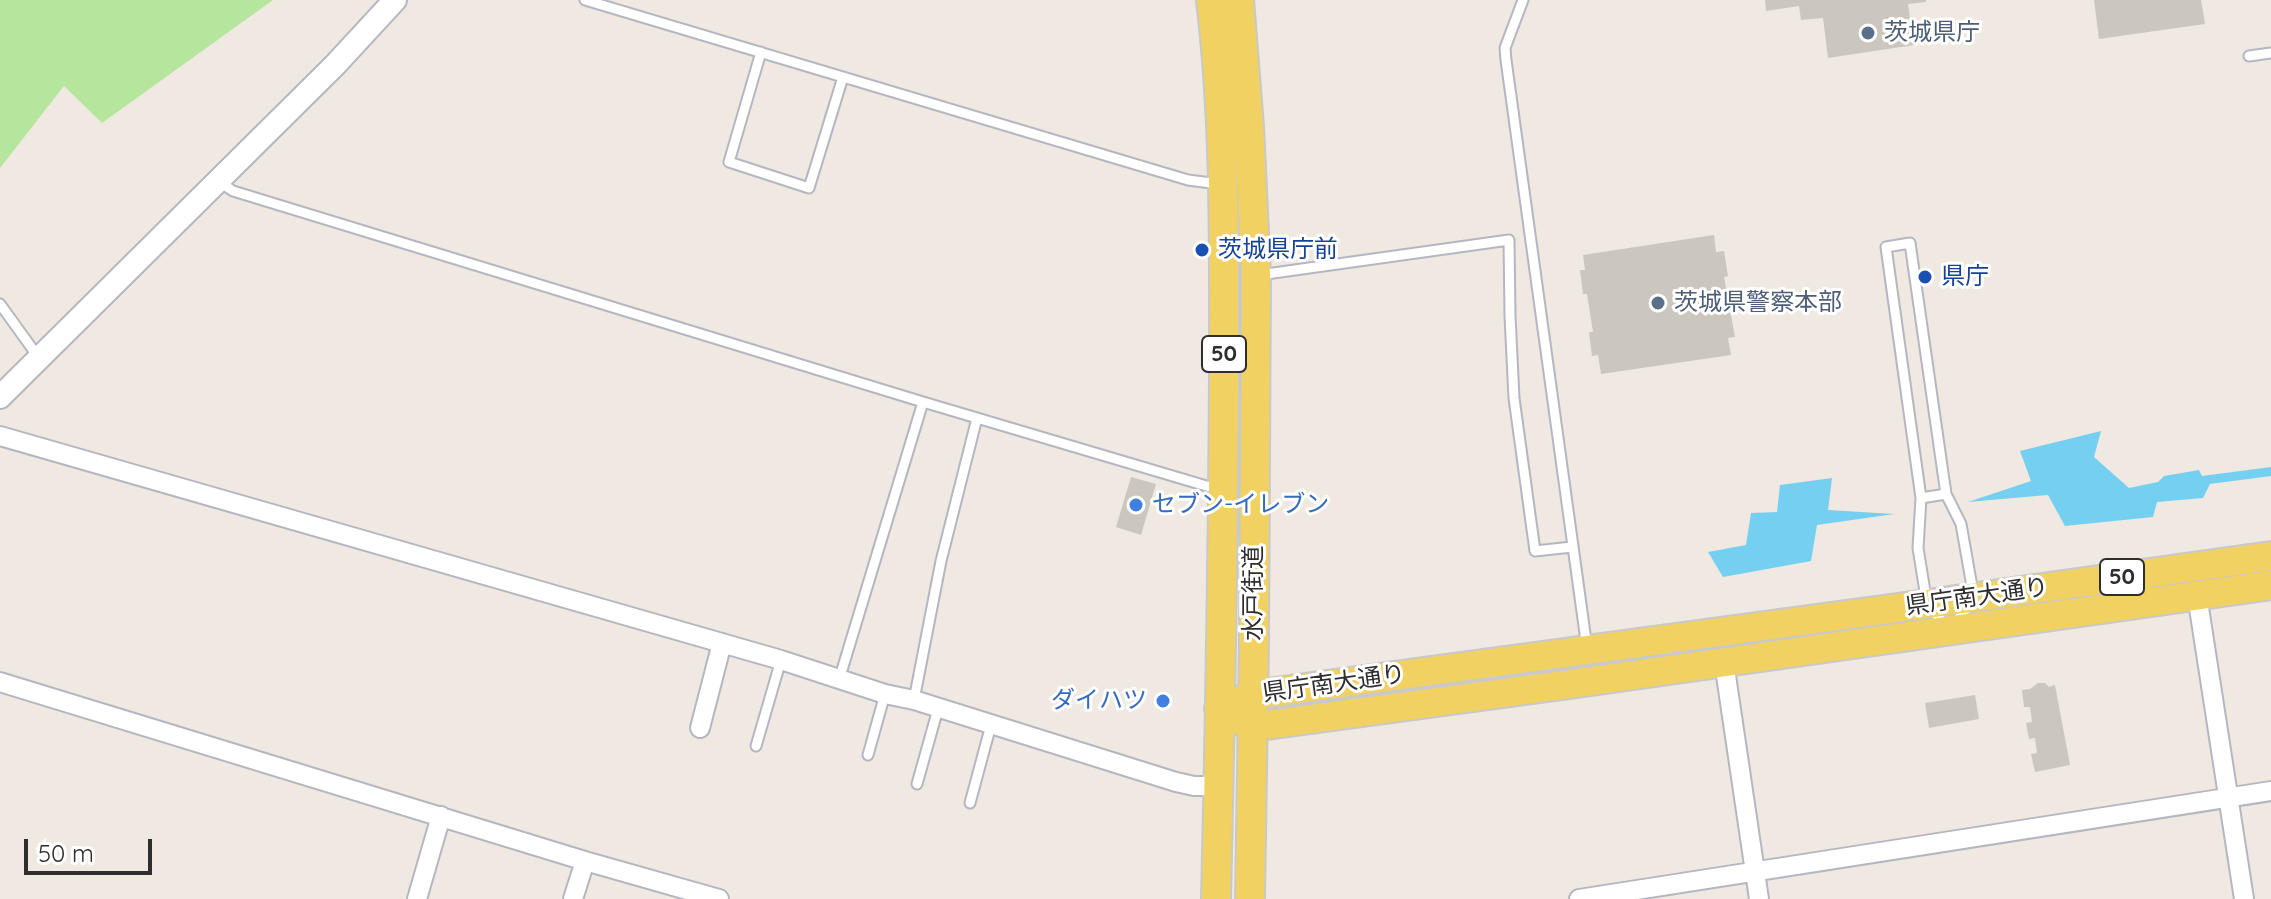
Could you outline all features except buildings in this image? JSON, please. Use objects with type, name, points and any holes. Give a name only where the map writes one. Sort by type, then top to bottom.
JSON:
[{"type":"main road","name":"水戸街道","points":[[1211,0],[1224,185],[1224,491],[1216,899]]},
{"type":"main road","name":"水戸街道","points":[[1239,0],[1256,275],[1250,899]]},
{"type":"main road","points":[[1224,219],[1254,220]]},
{"type":"main road","name":"県庁南大通り","points":[[1219,709],[1253,695],[2271,556]]},
{"type":"main road","name":"県庁南大通り","points":[[1219,709],[1252,727],[2271,585]]},
{"type":"street","points":[[0,397],[335,65],[395,0]]},
{"type":"street","points":[[0,436],[781,660],[1176,782],[1218,786]]},
{"type":"street","points":[[2197,595],[2244,899]]},
{"type":"street","points":[[700,728],[722,643]]},
{"type":"street","points":[[1724,662],[1759,899]]},
{"type":"street","points":[[0,682],[585,861],[670,892],[719,899]]},
{"type":"street","points":[[1579,899],[2271,791]]},
{"type":"street","points":[[417,899],[441,816]]},
{"type":"street","points":[[573,899],[585,861]]},
{"type":"lane","points":[[585,0],[1188,180],[1224,185]]},
{"type":"lane","points":[[1523,0],[1505,48],[1506,60],[1587,650]]},
{"type":"lane","points":[[761,52],[729,162],[809,188],[843,77]]},
{"type":"lane","points":[[2249,56],[2271,53]]},
{"type":"lane","points":[[217,181],[249,196],[1224,491]]},
{"type":"lane","points":[[1256,275],[1509,240],[1514,398],[1535,551],[1572,547]]},
{"type":"lane","points":[[1910,243],[1946,494],[1961,524],[1974,598],[1950,630],[1927,604],[1918,548],[1921,498],[1886,247],[1910,243]]},
{"type":"lane","points":[[0,304],[39,358]]},
{"type":"lane","points":[[839,680],[923,402]]},
{"type":"lane","points":[[914,700],[941,561],[977,418]]},
{"type":"lane","points":[[1921,498],[1946,494]]},
{"type":"lane","points":[[756,746],[781,660]]},
{"type":"lane","points":[[868,755],[885,694]]},
{"type":"lane","points":[[917,784],[938,709]]},
{"type":"lane","points":[[970,803],[991,725]]},
{"type":"green space","points":[[0,0],[273,0],[102,123],[64,86],[0,168]]},
{"type":"water","points":[[2101,431],[2094,457],[2129,488],[2158,482],[2164,476],[2199,470],[2202,476],[2271,467],[2271,476],[2210,484],[2203,498],[2157,502],[2153,517],[2065,526],[2048,495],[1968,502],[2031,481],[2020,451]]},
{"type":"water","points":[[1832,478],[1828,510],[1894,514],[1817,525],[1811,561],[1723,577],[1708,552],[1746,545],[1751,513],[1777,512],[1780,485]]},
{"type":"place","name":"茨城県庁","points":[[1868,33]]},
{"type":"place","name":"茨城県庁前","points":[[1202,250]]},
{"type":"place","name":"県庁","points":[[1925,277]]},
{"type":"place","name":"茨城県警察本部","points":[[1658,303]]},
{"type":"place","name":"セブン-イレブン","points":[[1136,505]]},
{"type":"place","name":"ダイハツ","points":[[1163,701]]}]
